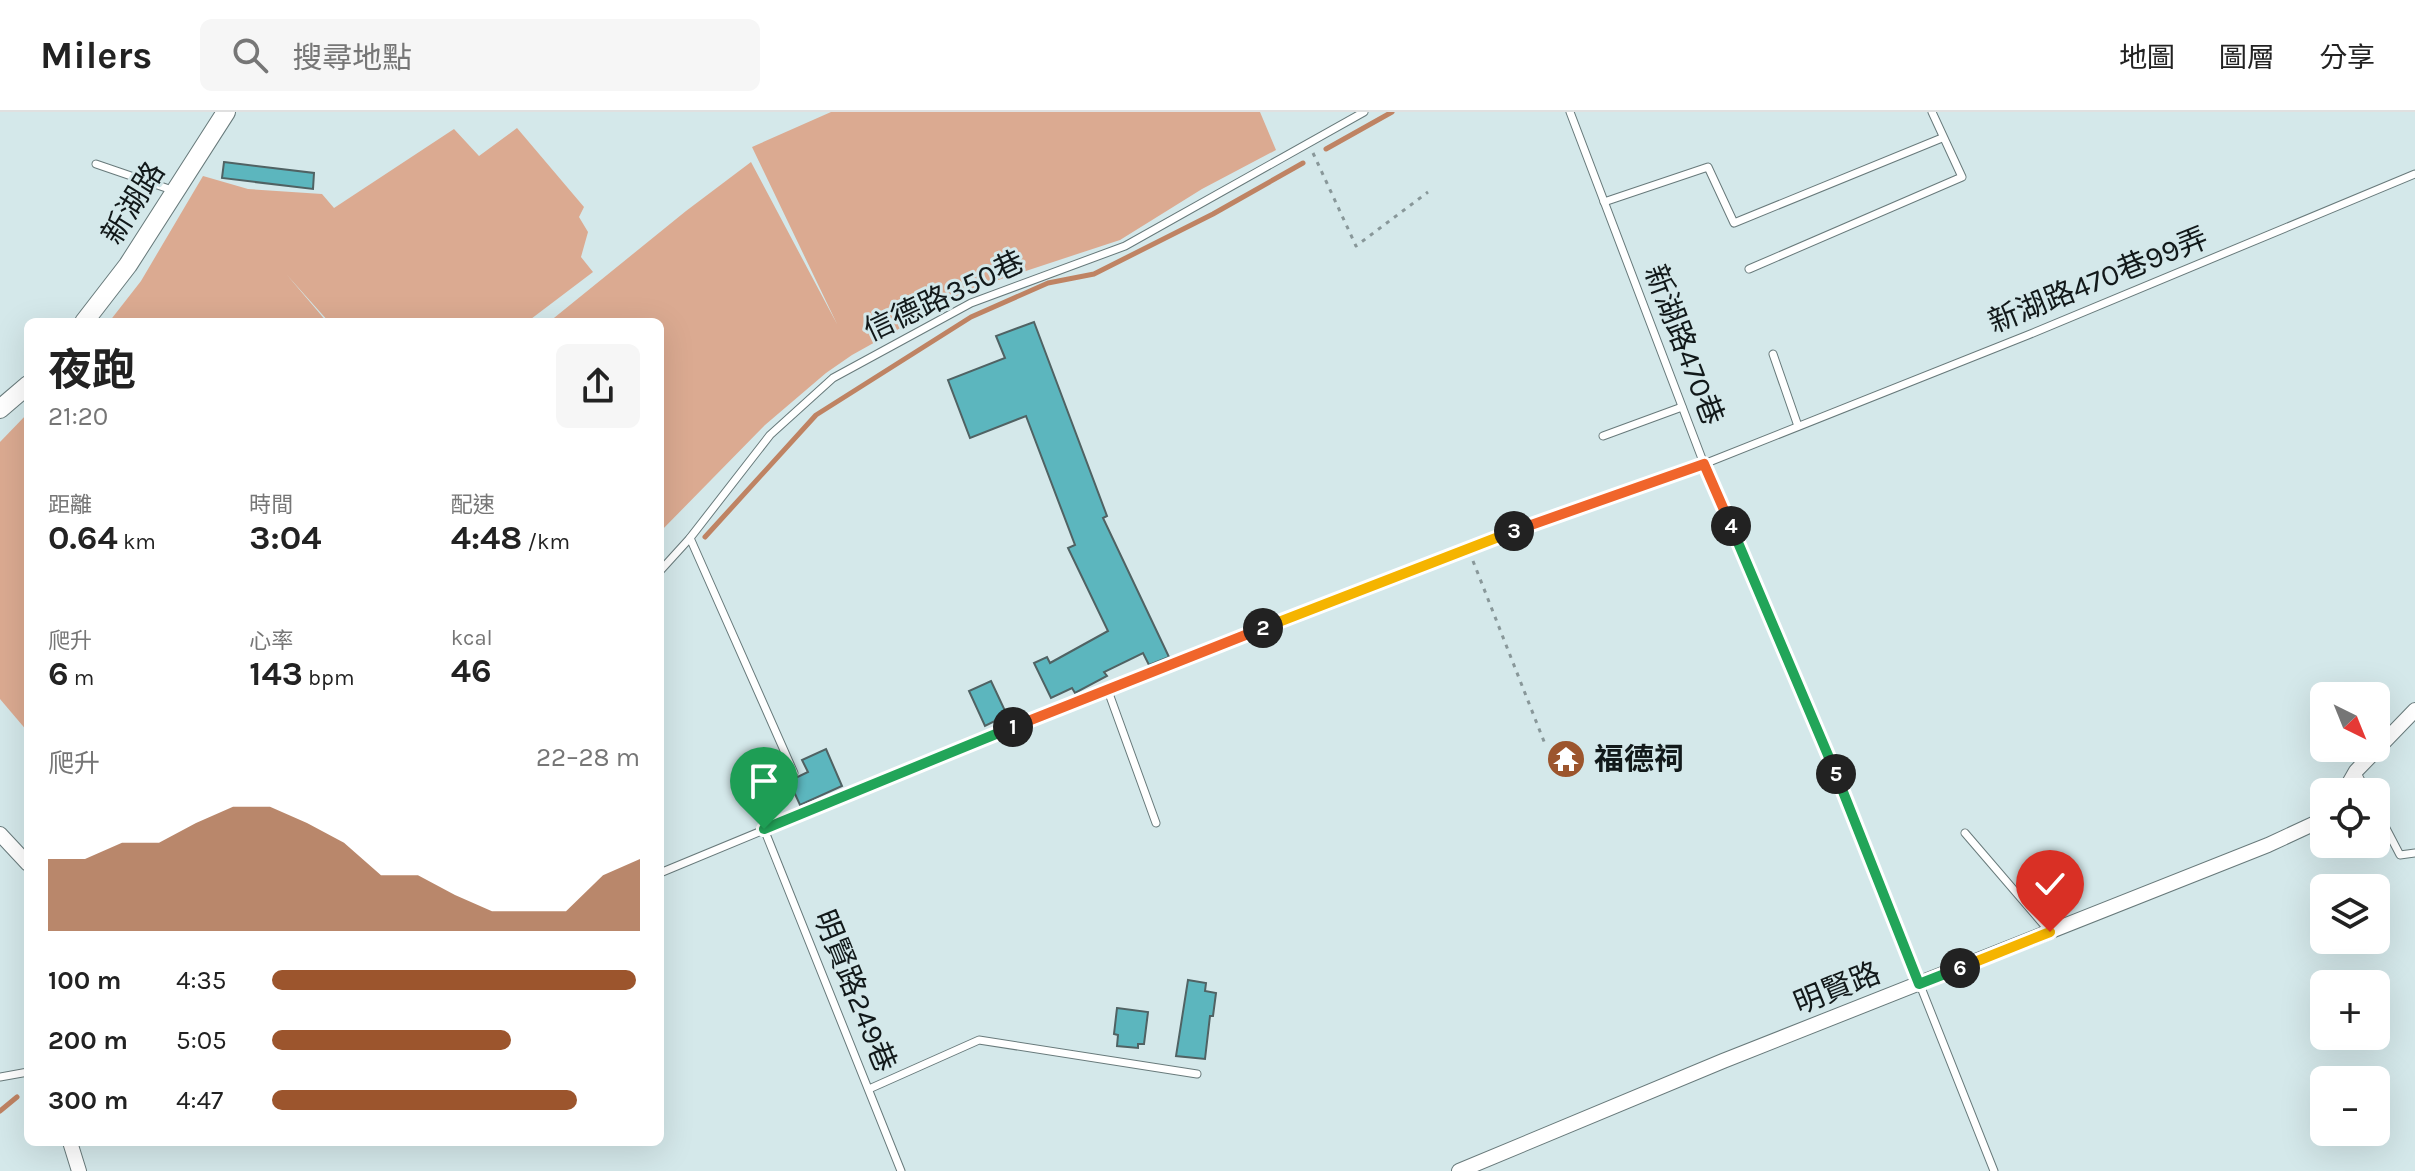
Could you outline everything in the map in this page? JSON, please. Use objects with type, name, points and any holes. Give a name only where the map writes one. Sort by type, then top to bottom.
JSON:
[{"type":"street","name":"新湖路","points":[[87,318],[128,265],[226,112]]},
{"type":"street","points":[[1,406],[24,388]]},
{"type":"street","points":[[2352,778],[2415,710]]},
{"type":"street","name":"明賢路","points":[[1459,1171],[2310,826]]},
{"type":"street","points":[[0,834],[24,860]]},
{"type":"street","points":[[71,1146],[79,1171]]},
{"type":"lane","name":"信德路350巷","points":[[664,567],[770,435],[833,378],[971,303],[1125,246],[1364,112]]},
{"type":"lane","name":"新湖路470巷","points":[[1570,112],[1704,464],[1815,721],[1994,1171]]},
{"type":"lane","points":[[1749,269],[1962,177],[1932,112]]},
{"type":"lane","points":[[1604,202],[1708,167],[1734,223],[1942,138]]},
{"type":"lane","points":[[96,164],[174,191]]},
{"type":"lane","name":"新湖路470巷99弄","points":[[664,871],[1107,688],[1561,512],[1704,464],[2042,329],[2415,174]]},
{"type":"lane","points":[[1773,354],[1798,426]]},
{"type":"lane","points":[[1603,436],[1682,407]]},
{"type":"lane","points":[[690,538],[794,773]]},
{"type":"lane","points":[[1107,688],[1156,823]]},
{"type":"lane","points":[[2356,771],[2360,778]]},
{"type":"lane","name":"明賢路249巷","points":[[764,829],[901,1171]]},
{"type":"lane","points":[[1965,833],[2050,932]]},
{"type":"lane","points":[[2390,836],[2400,855],[2415,853]]},
{"type":"lane","points":[[869,1089],[979,1040],[1197,1074]]},
{"type":"lane","points":[[0,1077],[24,1073]]},
{"type":"path","points":[[1308,143],[1356,246],[1428,192]]},
{"type":"path","points":[[1468,549],[1545,744]]},
{"type":"shaded area","points":[[831,112],[1260,112],[1276,150],[1202,189],[1120,240],[992,282],[852,355],[765,425],[664,528],[664,318],[554,318],[751,162],[837,324],[752,147]]},
{"type":"shaded area","points":[[517,128],[584,207],[579,217],[588,232],[581,257],[593,272],[532,318],[325,318],[287,275],[324,318],[112,318],[141,281],[203,176],[248,189],[322,194],[334,208],[454,129],[479,156]]},
{"type":"shaded area","points":[[24,417],[24,727],[0,699],[0,442]]},
{"type":"building","points":[[224,162],[314,173],[313,189],[222,178]]},
{"type":"building","points":[[1034,322],[1107,516],[1103,518],[1169,657],[1149,665],[1143,653],[1104,672],[1107,676],[1075,693],[1072,688],[1051,698],[1034,663],[1047,657],[1050,663],[1108,631],[1068,548],[1075,545],[1026,416],[970,438],[948,380],[1005,358],[996,336]]},
{"type":"building","points":[[991,681],[1007,715],[985,726],[969,691]]},
{"type":"building","points":[[826,749],[842,786],[800,805],[789,781],[808,772],[802,760]]},
{"type":"building","points":[[1188,980],[1206,983],[1205,991],[1216,993],[1205,1059],[1176,1056]]},
{"type":"building","points":[[1117,1008],[1148,1012],[1144,1044],[1138,1044],[1138,1048],[1117,1046],[1118,1035],[1114,1034]]},
{"type":"waterway","points":[[1326,149],[1392,112]]},
{"type":"waterway","points":[[705,537],[816,415],[971,317],[1048,283],[1094,274],[1213,214],[1303,163]]},
{"type":"waterway","points":[[0,1111],[17,1097]]},
{"type":"place","name":"福德祠","points":[[1566,759]]},
{"type":"route","points":[[764,829],[1107,688],[1561,512],[1704,464],[1815,721],[1919,984],[2050,932]]}]
